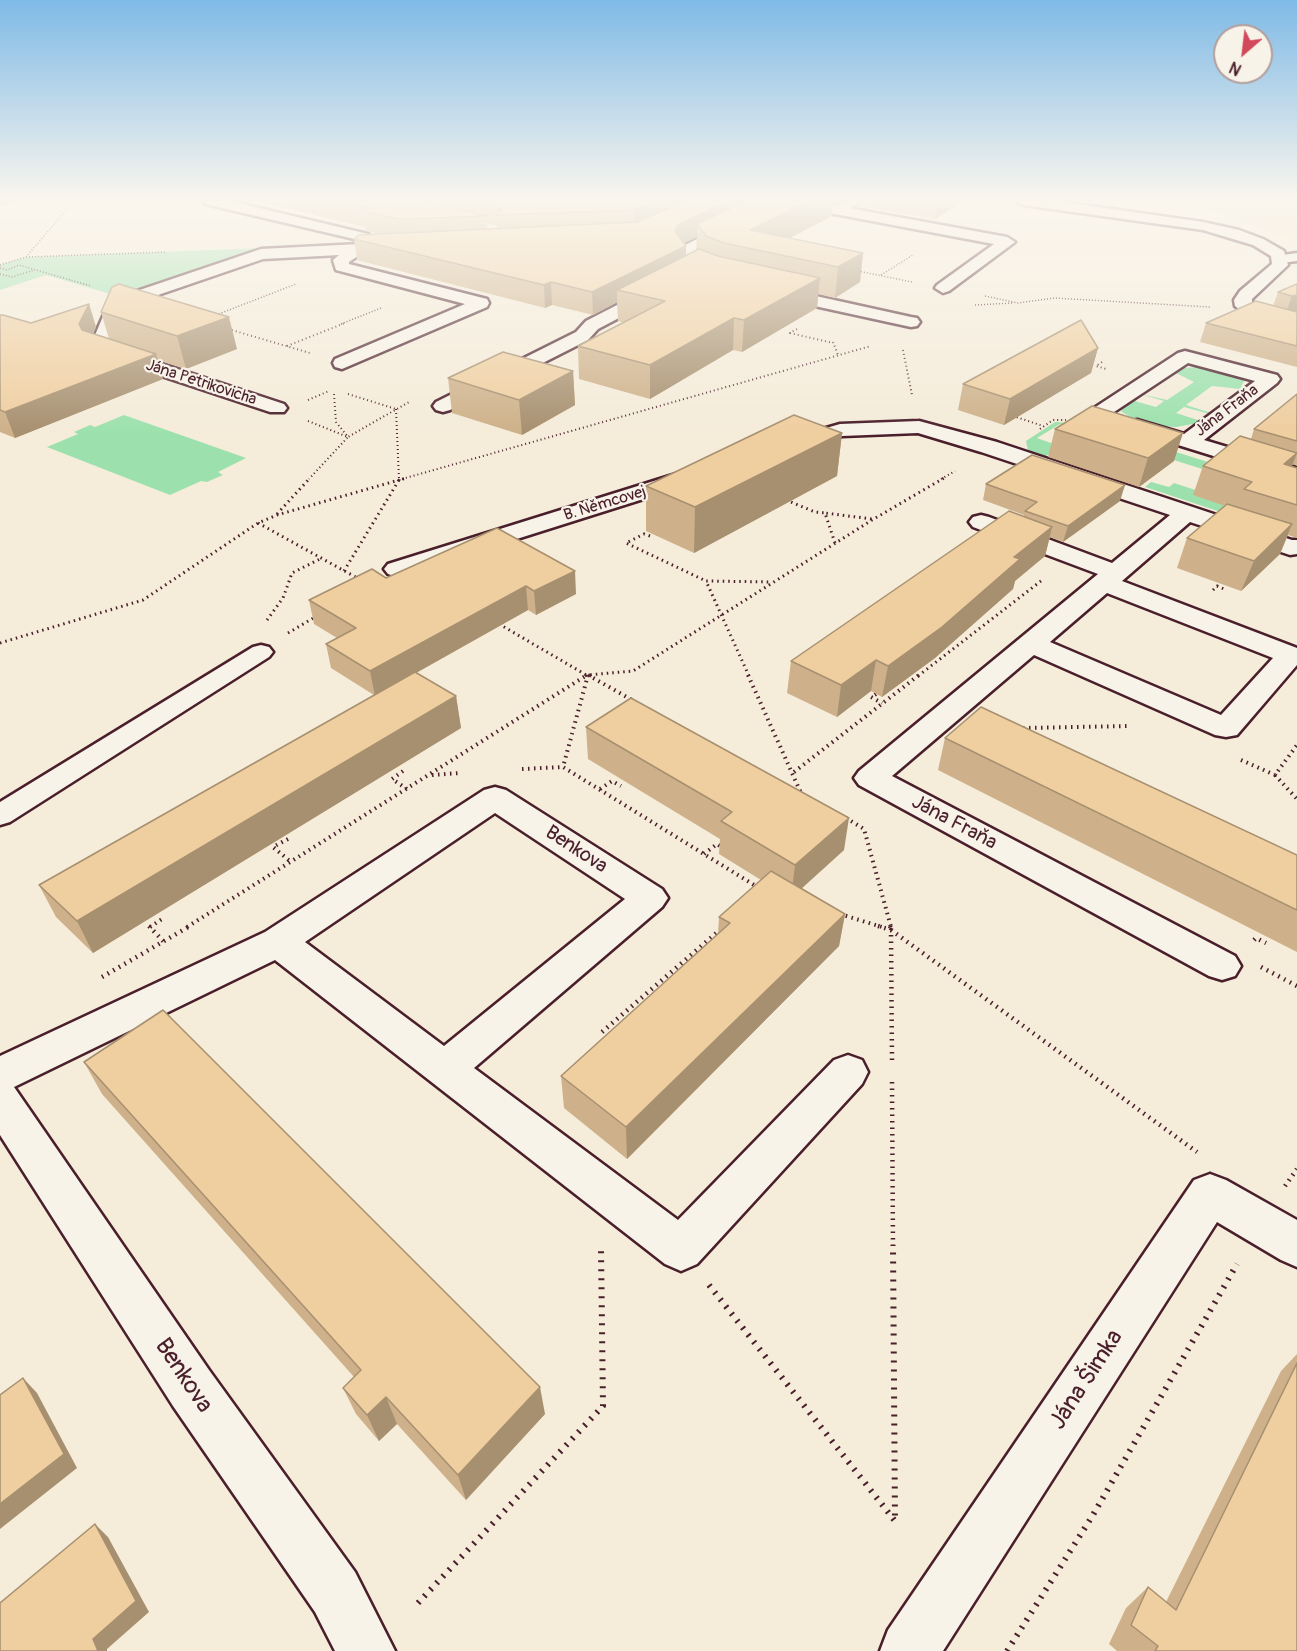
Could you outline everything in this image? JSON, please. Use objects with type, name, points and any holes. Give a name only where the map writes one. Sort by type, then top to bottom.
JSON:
[{"type":"street","name":"Jána Petrikovicha","points":[[191,278],[116,304],[98,349],[280,410]]},
{"type":"street","name":"Jána Petrikovicha","points":[[342,363],[481,303],[385,278]]},
{"type":"street","points":[[443,406],[582,336],[592,325],[682,278]]},
{"type":"street","points":[[944,288],[958,278]]},
{"type":"street","points":[[1264,278],[1242,300],[1250,310],[1290,325]]},
{"type":"street","points":[[760,288],[911,322]]},
{"type":"street","name":"Jána Fraňa","points":[[1187,442],[1270,380],[1185,357],[1098,414],[1187,442],[1297,476]]},
{"type":"street","points":[[772,451],[840,430],[919,427],[989,447],[1295,551]]},
{"type":"street","name":"B. Němcovej","points":[[397,569],[704,473]]},
{"type":"street","name":"Jána Fraňa","points":[[1187,513],[870,778],[1222,966]]},
{"type":"street","points":[[981,522],[1291,655],[1226,728],[1029,643]]},
{"type":"street","name":"Benkova","points":[[0,1076],[278,942],[495,798],[650,898],[445,1069]]},
{"type":"street","points":[[278,942],[600,1190],[681,1249],[848,1072]]},
{"type":"street","name":"Benkova","points":[[0,1100],[191,1388],[335,1592],[366,1651]]},
{"type":"street","name":"Jána Šimka","points":[[909,1651],[1210,1194],[1279,1235]]},
{"type":"lane","points":[[1290,325],[1297,317]]},
{"type":"lane","points":[[0,815],[261,652]]},
{"type":"path","points":[[66,278],[133,298]]},
{"type":"path","points":[[211,316],[312,278]]},
{"type":"path","points":[[896,278],[1018,303]]},
{"type":"path","points":[[944,288],[965,305],[1018,303],[1054,298],[1217,307]]},
{"type":"path","points":[[287,346],[428,289]]},
{"type":"path","points":[[222,327],[342,363],[334,389],[336,422],[348,437]]},
{"type":"path","points":[[785,332],[790,333]]},
{"type":"path","points":[[0,643],[143,600],[258,523],[277,515],[624,418],[879,343]]},
{"type":"path","points":[[902,348],[919,427]]},
{"type":"path","points":[[280,410],[334,389],[396,409]]},
{"type":"path","points":[[344,571],[399,480],[396,409]]},
{"type":"path","points":[[277,515],[348,437],[396,409]]},
{"type":"path","points":[[280,410],[348,437]]},
{"type":"path","points":[[1020,411],[1013,416],[1044,426]]},
{"type":"path","points":[[92,983],[164,942],[588,675],[633,671],[872,520],[988,452],[989,447]]},
{"type":"path","points":[[782,498],[815,512],[872,520]]},
{"type":"path","points":[[825,513],[835,543]]},
{"type":"path","points":[[258,523],[357,577]]},
{"type":"path","points":[[650,536],[644,534],[626,543],[706,581],[772,582]]},
{"type":"path","points":[[317,616],[298,625],[261,652],[258,633],[283,598],[292,573],[322,558]]},
{"type":"path","points":[[794,772],[1039,581],[1111,578]]},
{"type":"path","points":[[706,581],[794,772],[801,793]]},
{"type":"path","points":[[1212,591],[1223,595]]},
{"type":"path","points":[[497,622],[639,703]]},
{"type":"path","points":[[588,675],[563,766],[765,891]]},
{"type":"path","points":[[876,694],[871,698],[882,703]]},
{"type":"path","points":[[1014,728],[1141,726]]},
{"type":"path","points":[[1275,775],[1297,745]]},
{"type":"path","points":[[1235,757],[1275,775],[1297,798]]},
{"type":"path","points":[[403,771],[392,779],[406,789]]},
{"type":"path","points":[[600,789],[612,781],[621,786]]},
{"type":"path","points":[[791,787],[810,798]]},
{"type":"path","points":[[681,1249],[895,1521],[891,930],[864,829],[837,813]]},
{"type":"path","points":[[288,838],[273,848],[291,862]]},
{"type":"path","points":[[704,854],[717,844],[725,849]]},
{"type":"path","points":[[834,912],[891,930],[1204,1157]]},
{"type":"path","points":[[162,919],[149,926],[164,942]]},
{"type":"path","points":[[602,1032],[726,924]]},
{"type":"path","points":[[1259,967],[1297,986]]},
{"type":"path","points":[[621,1015],[631,1021]]},
{"type":"path","points":[[418,1603],[603,1406],[600,1190]]},
{"type":"path","points":[[1007,1651],[1093,1515],[1279,1235]]},
{"type":"green space","points":[[0,278],[37,278],[0,290]]},
{"type":"green space","points":[[56,278],[180,278],[124,298]]},
{"type":"green space","points":[[1203,367],[1239,377],[1244,381],[1240,389],[1212,386],[1186,405],[1210,414],[1184,407],[1176,413],[1201,421],[1198,423],[1176,427],[1160,426],[1136,420],[1122,412],[1121,408],[1131,400],[1156,407],[1164,401],[1140,394],[1167,400],[1194,382],[1174,372],[1179,368]]},
{"type":"green space","points":[[124,415],[246,458],[218,472],[223,475],[207,482],[201,481],[170,495],[47,447],[78,434],[74,432],[90,425],[95,427]]},
{"type":"green space","points":[[1055,422],[1087,424],[1297,490],[1297,499],[1060,424],[1037,438],[1062,447],[1046,456],[1028,450],[1026,441]]},
{"type":"green space","points":[[1151,482],[1169,487],[1174,483],[1241,505],[1230,515],[1145,487]]},
{"type":"building","points":[[515,278],[621,278],[592,292],[551,282],[544,285]]},
{"type":"building","points":[[641,278],[820,278],[744,320],[734,318],[650,365],[578,346],[665,301],[617,290]]},
{"type":"building","points":[[119,284],[229,317],[177,336],[101,312],[112,287]]},
{"type":"building","points":[[1297,284],[1297,295],[1278,292]]},
{"type":"building","points":[[1256,301],[1297,312],[1297,346],[1206,323]]},
{"type":"building","points":[[89,304],[79,324],[82,330],[156,354],[5,412],[0,410],[0,315],[31,323]]},
{"type":"building","points":[[1081,320],[1098,348],[1010,399],[963,384]]},
{"type":"building","points":[[503,352],[573,371],[519,400],[448,378]]},
{"type":"building","points":[[1297,394],[1297,441],[1254,429]]},
{"type":"building","points":[[1092,406],[1183,433],[1148,458],[1055,429]]},
{"type":"building","points":[[794,415],[842,433],[695,507],[646,486]]},
{"type":"building","points":[[1240,436],[1297,453],[1284,464],[1297,468],[1297,505],[1244,489],[1252,482],[1203,466]]},
{"type":"building","points":[[1032,455],[1125,485],[1068,526],[1025,511],[1037,502],[986,484]]},
{"type":"building","points":[[1227,504],[1292,524],[1254,561],[1187,538]]},
{"type":"building","points":[[1009,511],[1052,527],[1014,557],[1020,559],[942,627],[888,666],[876,660],[841,685],[791,661]]},
{"type":"building","points":[[497,528],[575,571],[534,591],[526,586],[370,671],[326,644],[356,628],[309,600],[372,569],[386,578]]},
{"type":"building","points":[[415,672],[456,696],[77,921],[39,885]]},
{"type":"building","points":[[631,698],[849,818],[795,865],[721,821],[732,812],[586,727]]},
{"type":"building","points":[[981,707],[1297,855],[1297,910],[945,738]]},
{"type":"building","points":[[771,871],[845,914],[626,1127],[561,1076],[730,923],[719,917]]},
{"type":"building","points":[[163,1010],[540,1387],[458,1475],[386,1397],[367,1415],[343,1388],[361,1370],[84,1062]]},
{"type":"building","points":[[1297,1363],[1297,1651],[1155,1651],[1158,1646],[1131,1625],[1148,1587],[1176,1610]]},
{"type":"building","points":[[23,1378],[64,1454],[0,1504],[0,1395]]},
{"type":"building","points":[[95,1524],[136,1601],[93,1639],[98,1651],[0,1651],[0,1603]]}]
